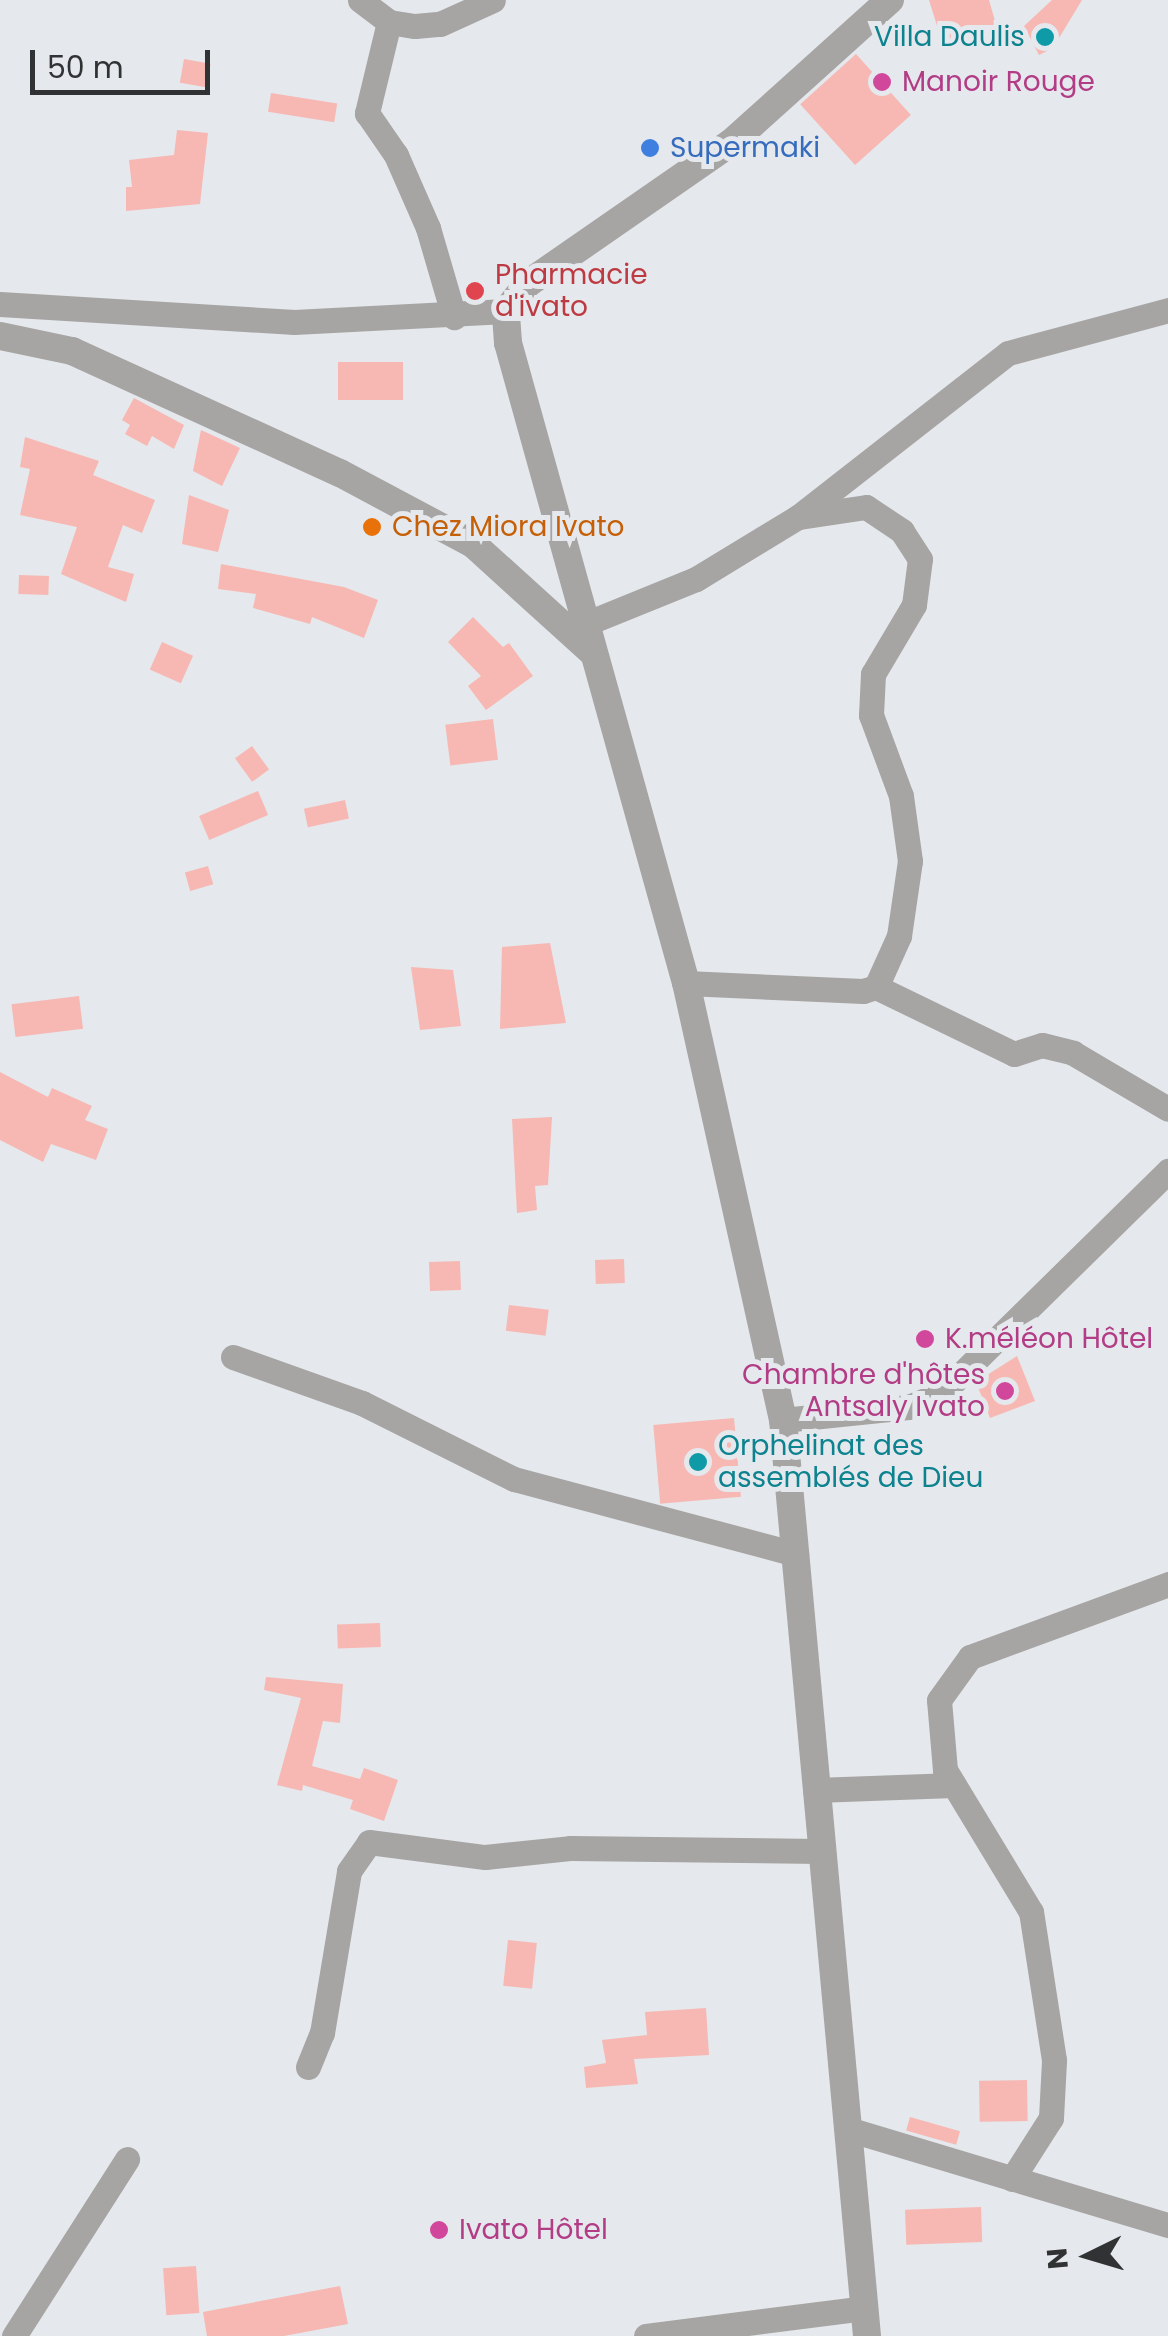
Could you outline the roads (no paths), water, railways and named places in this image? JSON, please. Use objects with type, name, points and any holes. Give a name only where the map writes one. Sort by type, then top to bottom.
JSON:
[{"type":"street","points":[[360,0],[389,22],[440,24],[493,0]]},
{"type":"street","points":[[646,2336],[865,2322],[783,1420],[686,983],[608,686],[593,653],[508,342],[506,311],[527,284],[732,144],[890,0]]},
{"type":"street","points":[[389,22],[367,113],[396,155],[434,242],[454,317]]},
{"type":"street","points":[[0,304],[294,322],[454,317],[506,311]]},
{"type":"street","points":[[586,624],[696,579],[798,516],[1008,353],[1168,310]]},
{"type":"street","points":[[0,336],[72,351],[356,482],[473,544],[593,653]]},
{"type":"street","points":[[798,516],[866,507],[902,531],[920,559],[914,606],[873,674],[871,715],[901,796],[910,862],[899,936],[876,987]]},
{"type":"street","points":[[686,983],[876,987],[1014,1054],[1042,1046],[1074,1053],[1168,1109]]},
{"type":"street","points":[[783,1420],[908,1407],[933,1398],[1168,1172]]},
{"type":"street","points":[[233,1357],[362,1403],[514,1479],[796,1554]]},
{"type":"street","points":[[1012,2179],[1051,2118],[1054,2060],[1031,1912],[945,1770],[939,1700],[970,1657],[1168,1584]]},
{"type":"street","points":[[815,1790],[954,1785]]},
{"type":"street","points":[[308,2067],[322,2032],[349,1872],[369,1842],[485,1856],[570,1848],[820,1851]]},
{"type":"street","points":[[850,2130],[1168,2226]]},
{"type":"street","points":[[14,2336],[128,2160]]},
{"type":"place","name":"Villa Daulis","points":[[1045,37]]},
{"type":"place","name":"Manoir Rouge","points":[[882,82]]},
{"type":"place","name":"Supermaki","points":[[650,148]]},
{"type":"place","name":"Pharmacie d'ivato","points":[[475,291]]},
{"type":"place","name":"Chez Miora Ivato","points":[[372,527]]},
{"type":"place","name":"K.méléon Hôtel","points":[[925,1339]]},
{"type":"place","name":"Chambre d'hôtes Antsaly Ivato","points":[[1005,1391]]},
{"type":"place","name":"Orphelinat des assemblés de Dieu","points":[[698,1462]]},
{"type":"place","name":"Ivato Hôtel","points":[[439,2230]]}]
